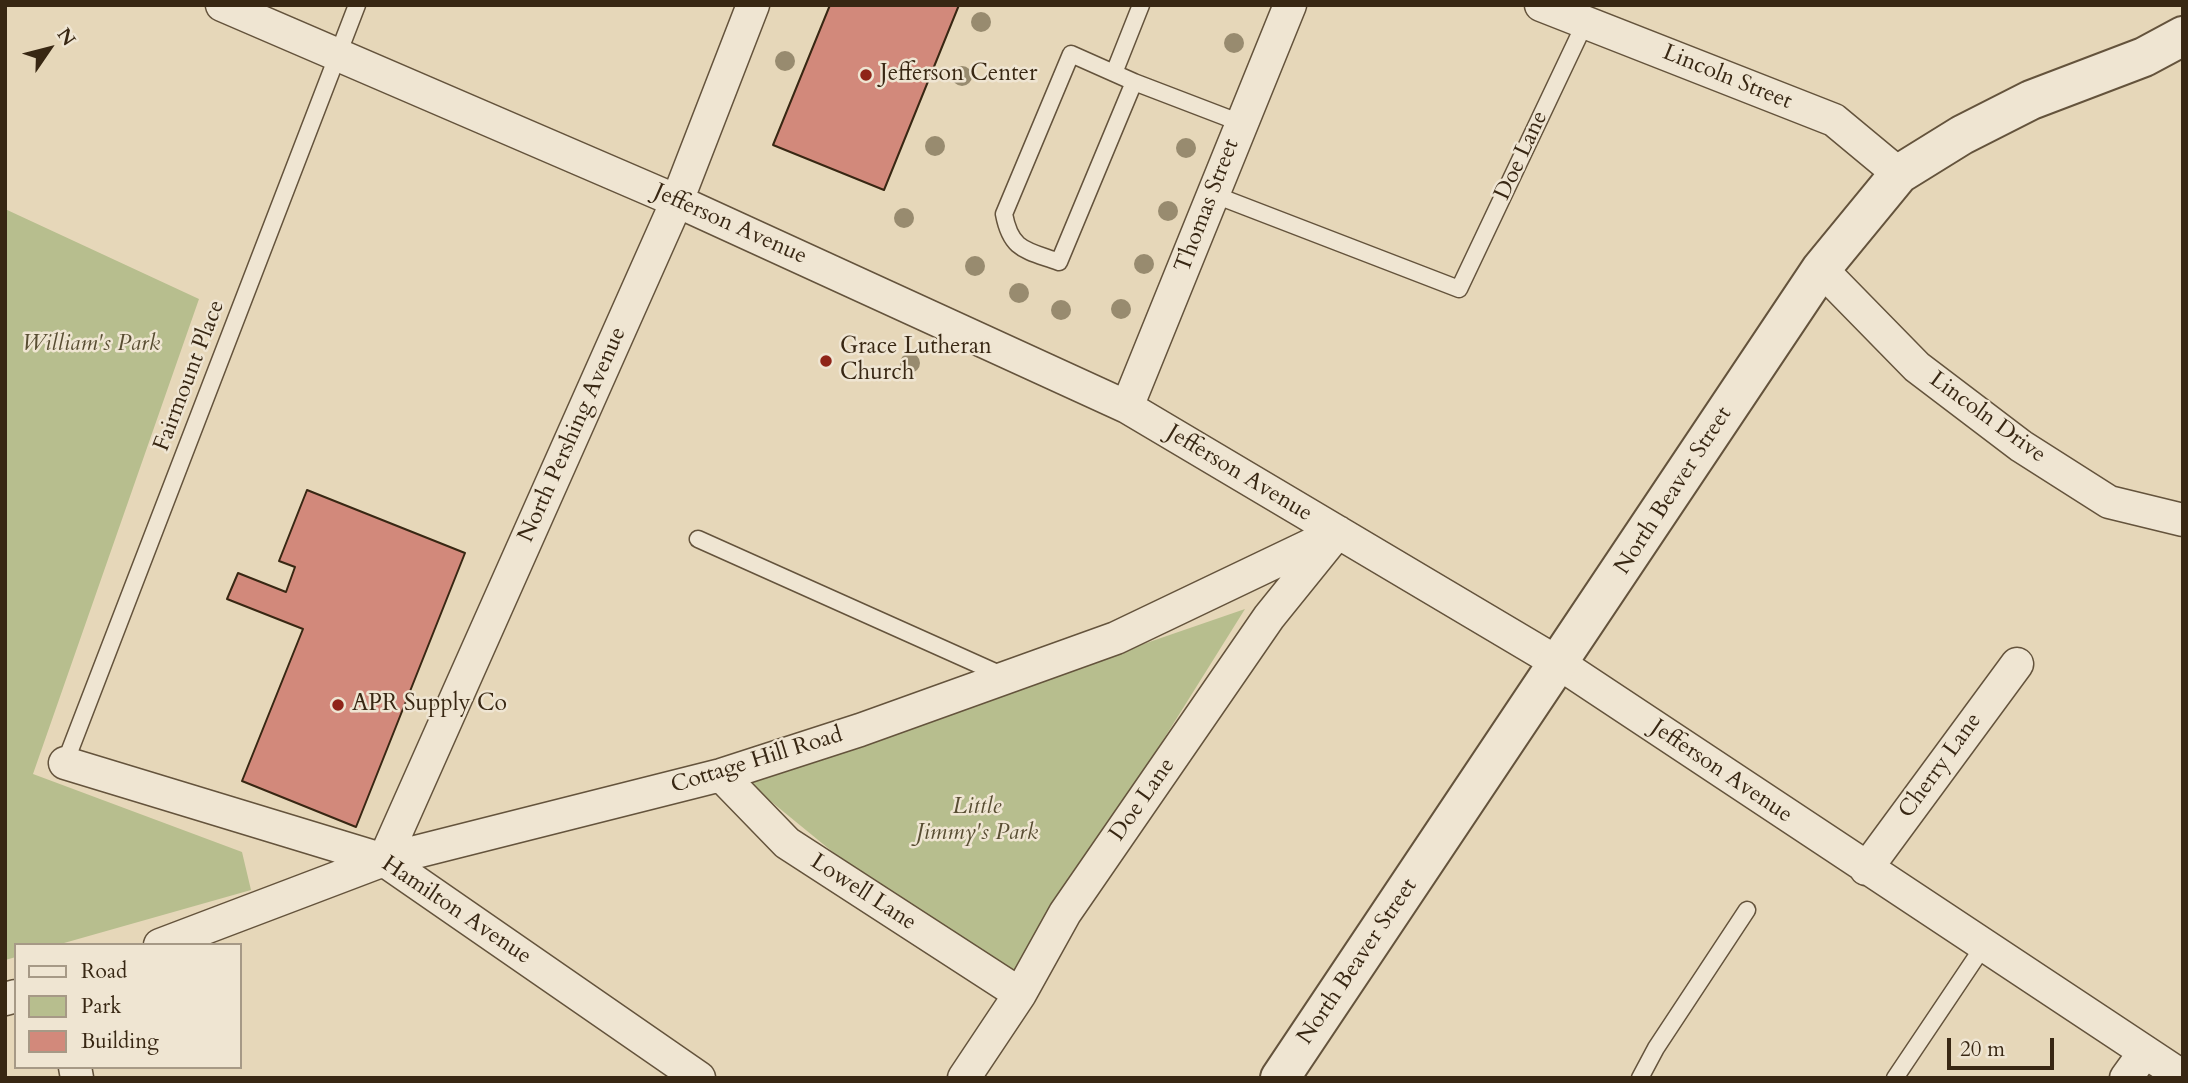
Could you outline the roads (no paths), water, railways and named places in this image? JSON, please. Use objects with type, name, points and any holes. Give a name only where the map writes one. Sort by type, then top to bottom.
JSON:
[{"type":"street","name":"Jefferson Avenue","points":[[222,5],[677,201],[1127,407],[1560,664],[1983,947],[2183,1077]]},
{"type":"street","name":"North Pershing Avenue","points":[[384,860],[677,201],[752,5]]},
{"type":"street","name":"Thomas Street","points":[[1127,407],[1290,5]]},
{"type":"street","name":"Lincoln Street","points":[[1541,5],[1834,120],[1899,174]]},
{"type":"street","name":"North Beaver Street","points":[[1280,1078],[1560,664],[1821,269],[1899,174],[1962,135],[2031,100],[2144,57],[2183,36]]},
{"type":"street","name":"Lincoln Drive","points":[[1821,269],[1917,367],[2021,446],[2109,502],[2183,520]]},
{"type":"street","name":"Cottage Hill Road","points":[[165,943],[384,860],[721,775],[860,730],[1116,638],[1338,532]]},
{"type":"street","name":"Doe Lane","points":[[964,1078],[1020,994],[1065,913],[1269,617],[1338,532]]},
{"type":"street","name":"Cherry Lane","points":[[1866,869],[2017,664]]},
{"type":"street","name":"Hamilton Avenue","points":[[65,763],[384,860],[699,1078]]},
{"type":"street","name":"Lowell Lane","points":[[721,775],[787,843],[1020,994]]},
{"type":"street","points":[[2126,1078],[2144,1052]]},
{"type":"lane","name":"Fairmount Place","points":[[65,763],[357,5]]},
{"type":"lane","points":[[1114,73],[1141,5]]},
{"type":"lane","name":"Doe Lane","points":[[1215,195],[1460,289],[1585,23]]},
{"type":"lane","points":[[1133,82],[1059,262],[1021,247],[1008,235],[1004,214],[1071,54],[1133,82],[1241,123]]},
{"type":"lane","points":[[698,539],[1006,677]]},
{"type":"lane","points":[[1640,1078],[1656,1048],[1747,910]]},
{"type":"lane","points":[[1895,1078],[1983,947]]},
{"type":"place","name":"Jefferson Center","points":[[866,75]]},
{"type":"place","name":"Grace Lutheran Church","points":[[826,361]]},
{"type":"place","name":"APR Supply Co","points":[[338,705]]},
{"type":"park label","name":"William's Park","points":[[91,345]]},
{"type":"park label","name":"Little Jimmy's Park","points":[[977,821]]}]
